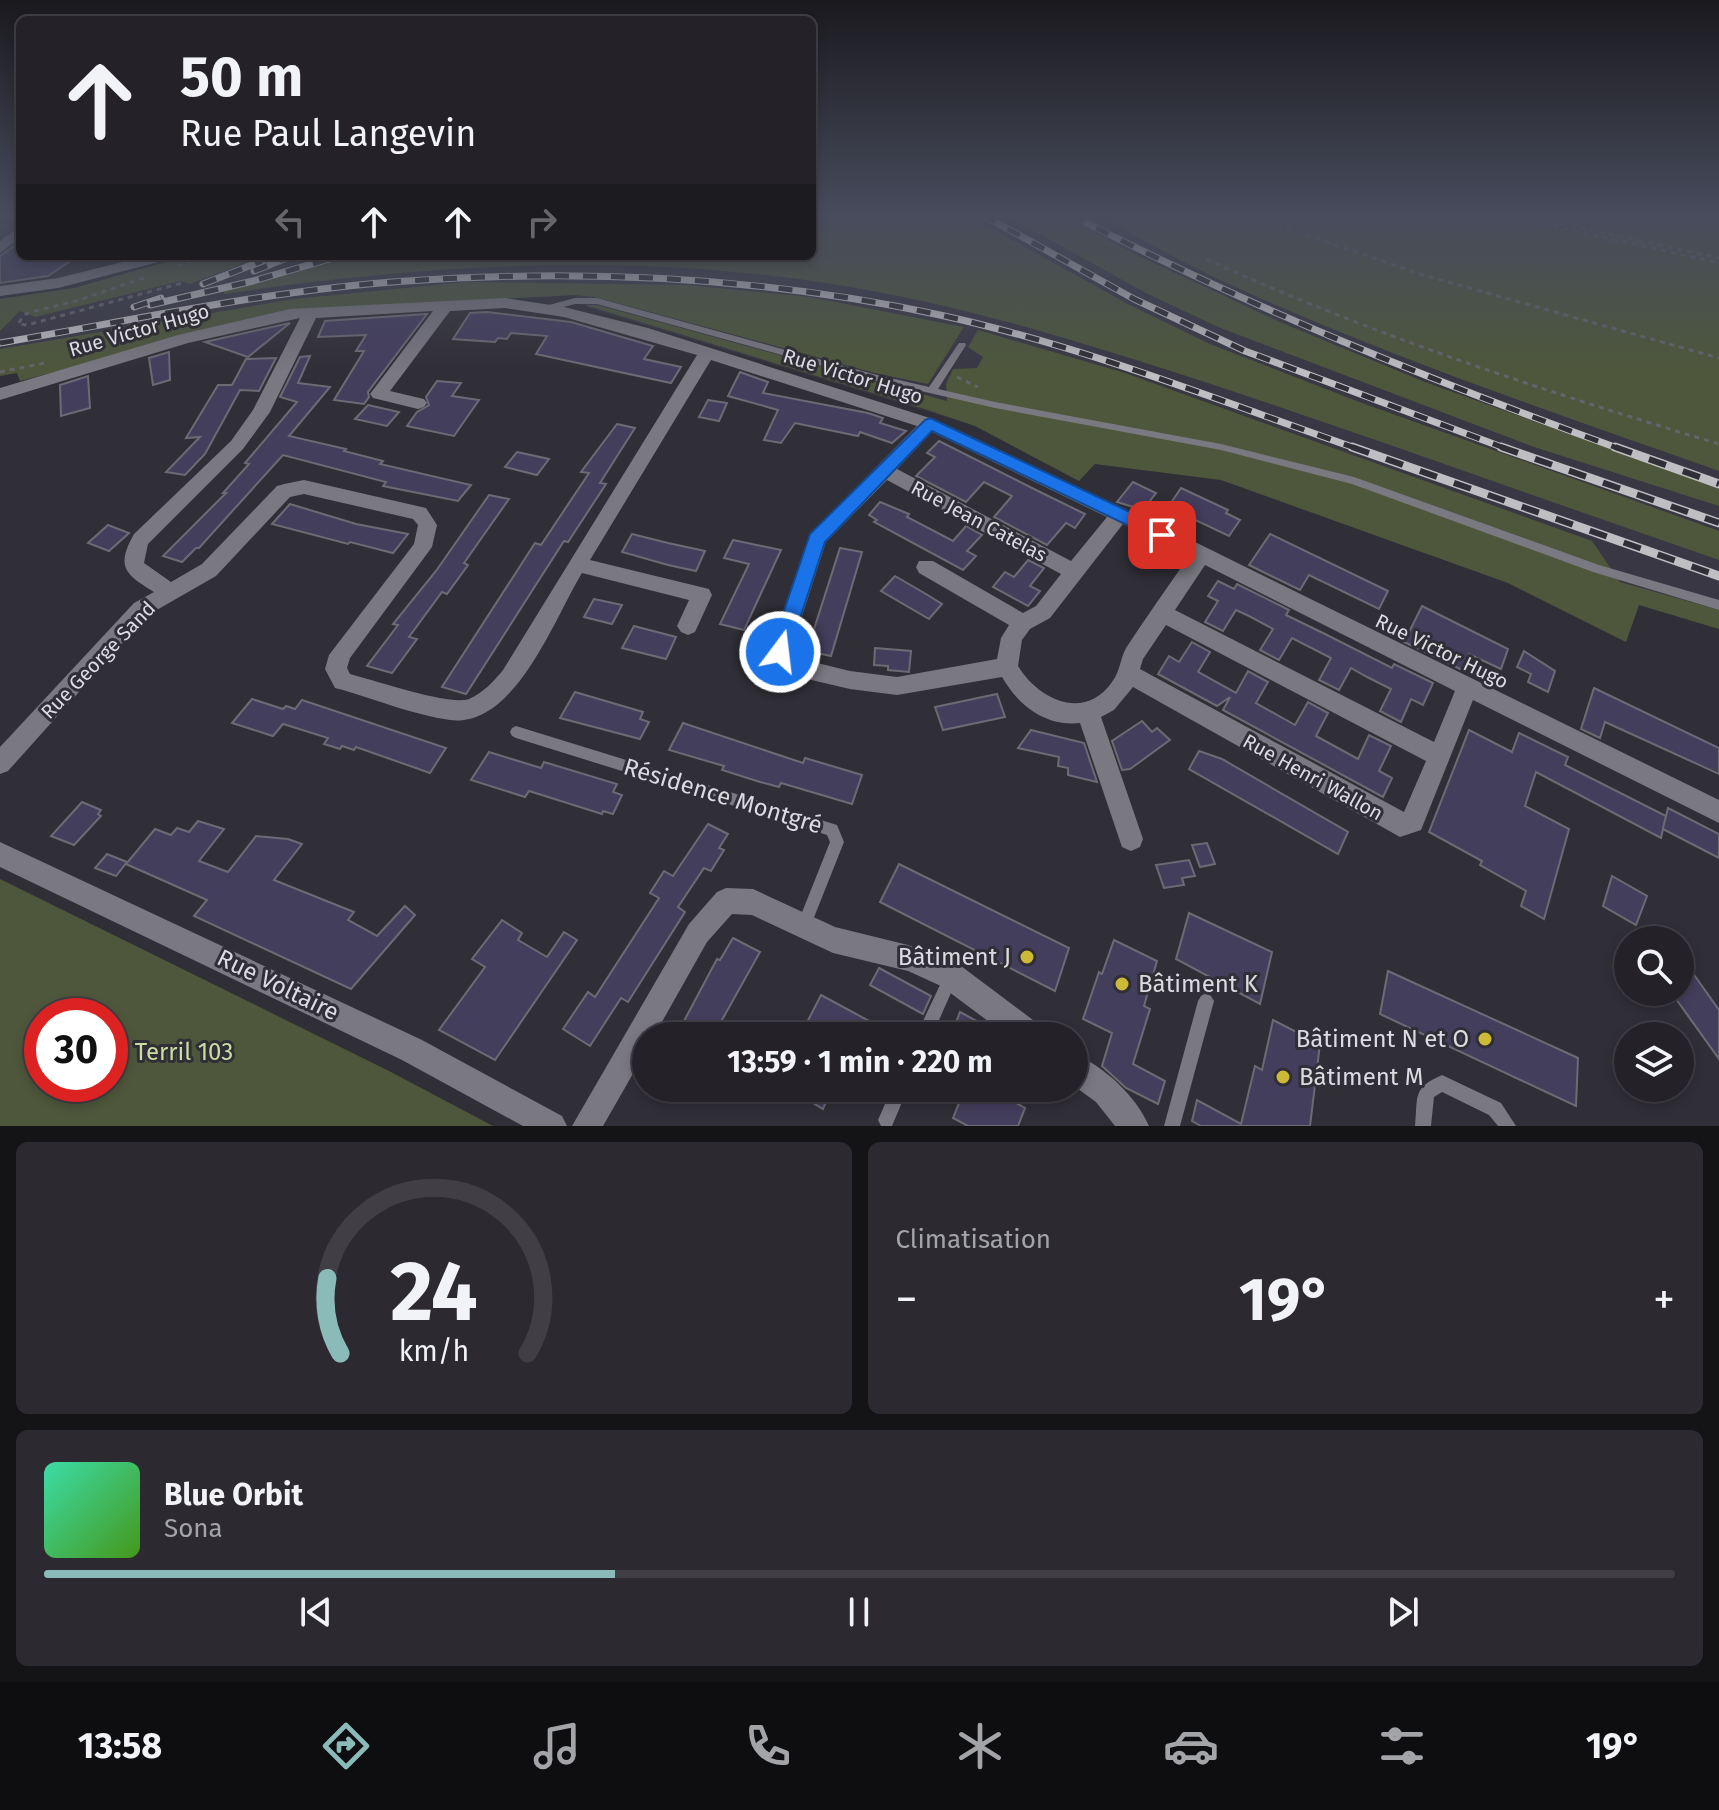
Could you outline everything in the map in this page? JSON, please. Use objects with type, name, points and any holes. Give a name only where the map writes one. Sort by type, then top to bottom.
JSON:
[{"type":"street","points":[[0,291],[139,268]]},
{"type":"street","name":"Rue Victor Hugo","points":[[0,394],[276,316],[446,305],[521,304],[548,308],[707,353],[930,424],[1120,514],[1719,812]]},
{"type":"street","points":[[418,403],[379,394],[446,305]]},
{"type":"street","points":[[170,592],[138,572],[133,562],[133,551],[141,539],[237,445],[261,412],[311,312]]},
{"type":"street","name":"Rue George Sand","points":[[0,763],[141,609],[209,570],[277,496],[292,488],[339,494],[419,513],[427,520],[429,531],[422,547],[346,645],[336,669],[343,681],[450,710],[471,709],[497,693],[511,677],[562,588],[707,353]]},
{"type":"street","points":[[930,424],[817,539],[780,652],[794,667],[850,680],[897,686],[1007,667]]},
{"type":"street","name":"Rue Jean Catelas","points":[[884,470],[1074,572]]},
{"type":"street","points":[[1120,514],[1043,612],[1023,623],[1012,638],[1007,667],[1025,694],[1048,708],[1088,713],[1115,700],[1131,675],[1133,656],[1201,555]]},
{"type":"street","points":[[579,565],[702,595],[688,626]]},
{"type":"street","points":[[926,567],[1023,623]]},
{"type":"street","points":[[1162,613],[1439,756]]},
{"type":"street","name":"Rue Henri Wallon","points":[[1131,675],[1400,825],[1412,822],[1467,688]]},
{"type":"street","points":[[1088,713],[1131,839]]},
{"type":"street","name":"Rue Voltaire","points":[[0,854],[386,1038],[552,1126]]},
{"type":"street","points":[[587,1126],[698,933],[726,901],[753,902],[833,940],[908,958],[951,976],[1012,1022]]},
{"type":"street","points":[[1088,1078],[1106,1092],[1134,1126]]},
{"type":"lane","points":[[548,308],[575,301],[597,301],[932,390],[1221,447],[1354,481],[1597,569],[1719,605]]},
{"type":"lane","points":[[932,390],[962,345]]},
{"type":"lane","name":"Résidence Montgré","points":[[516,732],[832,830],[837,842],[804,925]]},
{"type":"lane","points":[[930,1022],[951,976]]},
{"type":"lane","points":[[1172,1126],[1206,1001]]},
{"type":"lane","points":[[1423,1126],[1426,1092],[1442,1083],[1495,1109],[1508,1126]]},
{"type":"lane","points":[[886,1120],[894,1102]]},
{"type":"path","points":[[1224,268],[1273,291],[1384,335],[1546,392],[1719,444]]},
{"type":"path","points":[[1405,268],[1719,358]]},
{"type":"path","points":[[146,277],[76,301],[31,312],[24,315],[18,324],[27,325],[182,283]]},
{"type":"shaded area","points":[[146,268],[1576,268],[1719,314],[1719,629],[1639,605],[1626,642],[1508,583],[1221,480],[1095,464],[1079,481],[975,426],[589,308],[574,295],[289,310],[20,381],[17,373],[0,376],[0,299],[74,288]]},
{"type":"green space","points":[[146,268],[233,268],[190,284],[181,281],[35,317],[20,311],[0,331],[0,299],[74,288]]},
{"type":"green space","points":[[311,268],[499,268],[382,275],[224,294],[224,291]]},
{"type":"green space","points":[[669,268],[1062,268],[1210,344],[1362,403],[1719,531],[1719,560],[1214,385],[1037,330],[856,288],[777,276]]},
{"type":"green space","points":[[1100,268],[1163,268],[1282,323],[1425,382],[1719,488],[1719,506],[1534,447],[1218,327]]},
{"type":"green space","points":[[1196,268],[1719,268],[1719,471],[1473,383],[1351,336]]},
{"type":"green space","points":[[466,282],[688,285],[810,297],[964,327],[928,384],[875,373],[595,297],[575,295],[289,310],[20,381],[17,373],[0,376],[0,349],[294,299]]},
{"type":"green space","points":[[585,305],[597,305],[947,401],[946,384],[953,369],[977,368],[983,357],[968,347],[978,330],[1125,373],[1592,541],[1620,582],[1719,610],[1719,629],[1639,605],[1626,642],[1508,583],[1221,480],[1095,464],[1079,481],[975,426]]},
{"type":"green space","name":"Terril 103","points":[[0,879],[389,1071],[493,1126],[0,1126]]},
{"type":"building","points":[[0,268],[61,268],[48,276],[0,283]]},
{"type":"building","points":[[487,312],[571,322],[653,346],[644,359],[681,367],[671,383],[536,354],[547,336],[511,333],[507,339],[498,338],[495,342],[453,339],[470,313]]},
{"type":"building","points":[[427,314],[368,392],[369,397],[364,404],[334,400],[364,351],[356,351],[366,335],[318,337],[325,321]]},
{"type":"building","points":[[290,323],[248,357],[205,342]]},
{"type":"building","points":[[169,352],[170,380],[153,385],[149,358]]},
{"type":"building","points":[[310,356],[298,383],[330,387],[289,436],[346,449],[344,451],[383,461],[380,464],[471,485],[458,501],[383,486],[386,482],[283,455],[199,548],[182,562],[163,556],[226,493],[223,493],[249,464],[245,463],[297,402],[280,397],[300,357]]},
{"type":"building","points":[[276,358],[259,391],[240,390],[205,454],[185,475],[166,472],[200,437],[186,438],[218,385],[232,385],[246,359]]},
{"type":"building","points":[[740,372],[768,382],[763,393],[868,413],[883,418],[880,423],[906,431],[892,443],[860,432],[858,436],[795,423],[781,443],[764,440],[778,410],[728,396]]},
{"type":"building","points":[[88,376],[90,408],[61,416],[60,385]]},
{"type":"building","points":[[437,381],[461,383],[452,396],[479,400],[454,436],[407,426],[417,412],[429,405],[426,397]]},
{"type":"building","points":[[708,400],[727,403],[719,421],[699,417]]},
{"type":"building","points":[[368,405],[399,412],[387,426],[355,419]]},
{"type":"building","points":[[617,424],[635,428],[600,483],[606,484],[568,542],[564,541],[466,694],[442,687],[535,543],[541,545],[589,473],[581,472]]},
{"type":"building","points":[[939,441],[1085,514],[1075,528],[1066,523],[1047,545],[994,517],[1012,496],[984,482],[966,502],[916,476],[935,457],[927,453]]},
{"type":"building","points":[[517,452],[549,459],[537,475],[505,467]]},
{"type":"building","points":[[1133,482],[1156,493],[1143,510],[1117,502]]},
{"type":"building","points":[[1181,488],[1228,510],[1226,513],[1240,520],[1229,536],[1168,507]]},
{"type":"building","points":[[489,495],[509,499],[464,563],[468,565],[447,594],[442,592],[409,637],[417,639],[392,673],[367,666],[398,625],[393,624],[436,571]]},
{"type":"building","points":[[880,502],[909,514],[907,517],[953,541],[966,526],[982,535],[967,551],[976,556],[963,570],[874,522],[877,520],[869,515]]},
{"type":"building","points":[[290,504],[356,524],[408,534],[393,553],[272,524]]},
{"type":"building","points":[[108,525],[129,533],[109,551],[88,543]]},
{"type":"building","points":[[632,534],[705,551],[696,571],[668,565],[622,552]]},
{"type":"building","points":[[1270,534],[1388,591],[1379,609],[1309,575],[1300,590],[1249,565]]},
{"type":"building","points":[[733,540],[781,550],[744,630],[720,624],[749,564],[724,558]]},
{"type":"building","points":[[840,548],[862,552],[831,656],[807,651]]},
{"type":"building","points":[[1028,560],[1044,568],[1030,586],[1040,591],[1028,606],[993,587],[1005,572],[1014,577]]},
{"type":"building","points":[[895,576],[942,604],[929,619],[881,591]]},
{"type":"building","points":[[1218,581],[1234,589],[1237,584],[1289,610],[1286,615],[1392,668],[1394,664],[1433,683],[1423,705],[1411,699],[1401,722],[1380,711],[1391,689],[1351,668],[1339,690],[1319,680],[1331,658],[1292,638],[1279,660],[1260,650],[1273,629],[1249,616],[1236,610],[1223,631],[1205,622],[1218,601],[1208,596]]},
{"type":"building","points":[[594,599],[622,605],[612,624],[584,617]]},
{"type":"building","points":[[1422,606],[1508,649],[1501,669],[1469,654],[1462,670],[1404,642]]},
{"type":"building","points":[[634,626],[676,637],[666,659],[622,648]]},
{"type":"building","points":[[1192,642],[1210,652],[1198,672],[1236,693],[1248,671],[1268,682],[1256,703],[1295,725],[1308,702],[1328,713],[1316,736],[1358,759],[1369,735],[1391,746],[1379,771],[1392,778],[1383,797],[1223,710],[1230,697],[1217,706],[1158,674],[1169,656],[1179,662]]},
{"type":"building","points":[[875,648],[911,651],[909,672],[874,665]]},
{"type":"building","points":[[1524,651],[1555,671],[1548,692],[1528,682],[1531,674],[1517,667]]},
{"type":"building","points":[[1594,688],[1719,748],[1719,774],[1605,722],[1600,738],[1581,729]]},
{"type":"building","points":[[575,692],[643,712],[640,719],[649,722],[640,739],[560,718]]},
{"type":"building","points":[[997,694],[1005,717],[943,730],[935,707]]},
{"type":"building","points":[[252,699],[283,709],[286,706],[295,709],[302,700],[446,748],[430,773],[356,747],[354,750],[342,746],[340,749],[324,744],[328,738],[283,724],[273,736],[232,723]]},
{"type":"building","points":[[1142,721],[1152,732],[1157,728],[1170,740],[1130,769],[1122,770],[1112,741]]},
{"type":"building","points":[[683,723],[803,763],[805,758],[862,775],[852,804],[781,783],[779,787],[760,782],[722,770],[724,766],[669,750]]},
{"type":"building","points":[[1031,730],[1084,743],[1097,782],[1068,775],[1068,768],[1058,766],[1059,757],[1018,748]]},
{"type":"building","points":[[1469,730],[1512,752],[1519,733],[1568,757],[1565,765],[1666,816],[1668,808],[1719,834],[1719,858],[1663,829],[1661,838],[1536,772],[1525,806],[1569,829],[1544,919],[1521,906],[1526,891],[1480,865],[1482,861],[1429,832]]},
{"type":"building","points":[[1199,751],[1222,759],[1348,832],[1338,854],[1189,769]]},
{"type":"building","points":[[489,752],[541,768],[544,762],[617,784],[613,792],[622,795],[613,814],[603,811],[602,814],[529,791],[525,797],[471,780]]},
{"type":"building","points":[[82,802],[101,810],[98,814],[101,816],[74,845],[51,836]]},
{"type":"building","points":[[198,821],[224,829],[199,861],[228,872],[256,836],[288,839],[302,844],[274,880],[354,912],[348,920],[377,936],[405,906],[415,915],[351,989],[194,916],[207,900],[126,864],[155,829],[171,835],[177,828],[189,832]]},
{"type":"building","points":[[708,824],[728,834],[719,848],[724,850],[711,871],[704,868],[678,907],[685,912],[628,1002],[621,998],[590,1046],[563,1029],[588,992],[595,997],[659,898],[650,893],[664,871],[673,876]]},
{"type":"building","points":[[1207,843],[1215,864],[1200,867],[1192,845]]},
{"type":"building","points":[[107,854],[127,862],[116,876],[95,868]]},
{"type":"building","points":[[1189,860],[1195,876],[1182,878],[1184,885],[1164,888],[1156,865]]},
{"type":"building","points":[[899,864],[1069,948],[1055,991],[880,902]]},
{"type":"building","points":[[1612,876],[1647,896],[1636,925],[1603,906]]},
{"type":"building","points":[[1189,913],[1272,952],[1260,1004],[1176,959]]},
{"type":"building","points":[[502,920],[522,933],[518,940],[547,957],[564,932],[577,940],[495,1060],[439,1030],[485,967],[472,959]]},
{"type":"building","points":[[733,938],[760,952],[721,1022],[683,1022],[717,959],[720,960]]},
{"type":"building","name":"Bâtiment K","points":[[1114,940],[1157,961],[1144,1006],[1150,1009],[1133,1064],[1165,1081],[1158,1104],[1126,1088],[1102,1066],[1112,1033],[1083,1019]]},
{"type":"building","points":[[879,968],[931,996],[923,1014],[870,985]]},
{"type":"building","name":"Bâtiment N et O","points":[[1388,971],[1578,1058],[1576,1106],[1380,1014]]},
{"type":"building","points":[[1694,975],[1719,1010],[1719,1059],[1681,1006],[1694,1006]]},
{"type":"building","points":[[821,995],[871,1022],[807,1022]]},
{"type":"building","points":[[960,1012],[979,1022],[956,1022]]},
{"type":"building","name":"Bâtiment M","points":[[1273,1020],[1320,1044],[1310,1126],[1201,1126],[1192,1121],[1197,1100],[1241,1124],[1255,1066],[1262,1070]]},
{"type":"building","points":[[811,1102],[826,1102],[823,1109]]},
{"type":"building","points":[[959,1102],[1014,1102],[1025,1108],[1018,1126],[968,1126],[953,1118]]},
{"type":"railway","points":[[203,284],[245,268]]},
{"type":"railway","points":[[254,271],[263,268]]},
{"type":"railway","points":[[150,305],[300,268]]},
{"type":"railway","points":[[1077,268],[1134,299],[1245,351],[1507,449]]},
{"type":"railway","points":[[1177,268],[1342,341],[1620,449]]},
{"type":"railway","points":[[0,343],[253,299],[355,285],[540,276],[607,276],[741,284],[874,302],[1046,342],[1358,449]]},
{"type":"railway","points":[[134,307],[161,298]]},
{"type":"railway","points":[[1352,447],[1719,576]]},
{"type":"railway","points":[[1501,447],[1719,523]]},
{"type":"railway","points":[[1615,447],[1719,484]]},
{"type":"place","name":"Bâtiment J","points":[[1027,957]]},
{"type":"place","name":"Bâtiment K","points":[[1122,984]]},
{"type":"place","name":"Bâtiment N et O","points":[[1485,1039]]},
{"type":"place","name":"Bâtiment M","points":[[1283,1077]]},
{"type":"route","points":[[780,652],[786,624],[817,539],[847,505],[930,424],[1162,535]]}]
